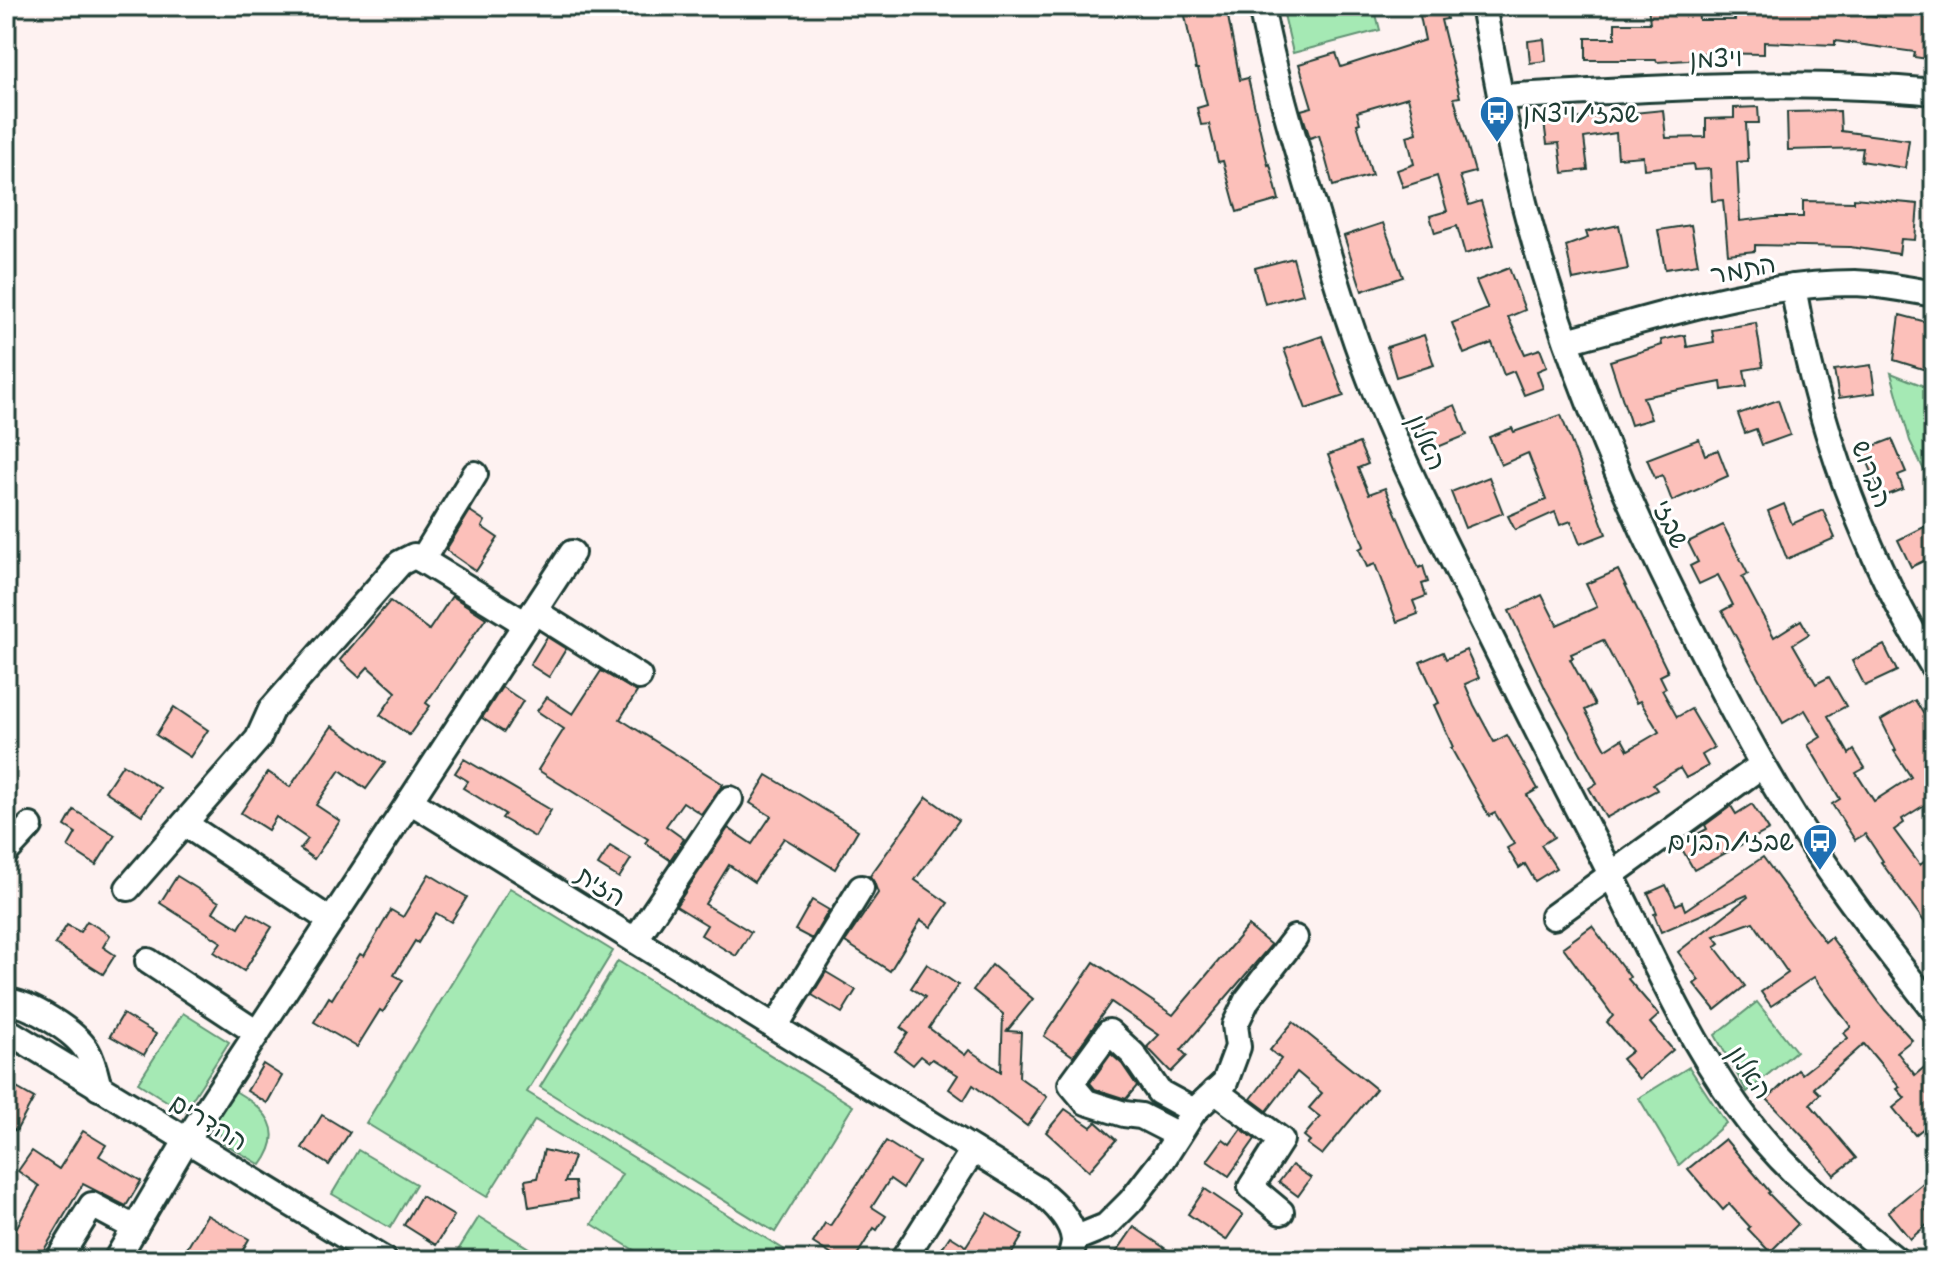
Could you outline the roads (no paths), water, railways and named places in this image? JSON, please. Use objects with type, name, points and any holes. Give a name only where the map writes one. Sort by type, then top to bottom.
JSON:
[{"type":"street","name":"האלון","points":[[1261,6],[1284,106],[1321,233],[1379,402],[1412,477],[1612,874],[1657,971],[1696,1043],[1738,1107],[1771,1148],[1807,1185],[1896,1260]]},
{"type":"street","name":"שבזי","points":[[1483,6],[1500,97],[1531,228],[1567,341],[1632,507],[1697,642],[1762,765],[1827,868],[1934,1010]]},
{"type":"street","name":"ויצמן","points":[[1500,97],[1715,85],[1802,84],[1934,92]]},
{"type":"street","name":"התמר","points":[[1567,341],[1716,301],[1793,287],[1857,283],[1934,294]]},
{"type":"street","name":"הברוש","points":[[1793,287],[1804,351],[1835,460],[1889,586],[1934,668]]},
{"type":"street","points":[[422,560],[475,474]]},
{"type":"street","points":[[116,1260],[186,1141],[572,553]]},
{"type":"street","points":[[128,888],[243,758],[258,739],[271,710],[400,563],[414,556],[639,677]]},
{"type":"street","points":[[1553,917],[1762,765]]},
{"type":"street","points":[[635,940],[730,799]]},
{"type":"street","name":"הזית","points":[[410,801],[1055,1203],[1067,1222],[1072,1250]]},
{"type":"street","points":[[185,824],[331,921]]},
{"type":"street","points":[[6,852],[30,826]]},
{"type":"street","points":[[775,1027],[861,888]]},
{"type":"street","points":[[1072,1250],[1106,1226],[1131,1201],[1162,1161],[1194,1111],[1225,1082],[1238,1047],[1235,1025],[1247,1000],[1295,938]]},
{"type":"street","points":[[148,961],[257,1033]]},
{"type":"street","points":[[6,1001],[27,1005],[78,1040],[88,1052],[99,1088]]},
{"type":"street","name":"ההדרים","points":[[6,1030],[384,1260]]},
{"type":"street","points":[[1178,1135],[1141,1116],[1086,1102],[1071,1084],[1109,1032],[1133,1054],[1159,1092],[1194,1111]]},
{"type":"street","points":[[1215,1091],[1281,1140],[1251,1187],[1281,1212]]},
{"type":"street","points":[[903,1260],[973,1150]]},
{"type":"street","points":[[58,1260],[92,1205],[135,1228]]},
{"type":"place","name":"שבזי/ויצמן","points":[[1497,144]]},
{"type":"place","name":"שבזי/הבנים","points":[[1820,872]]}]
